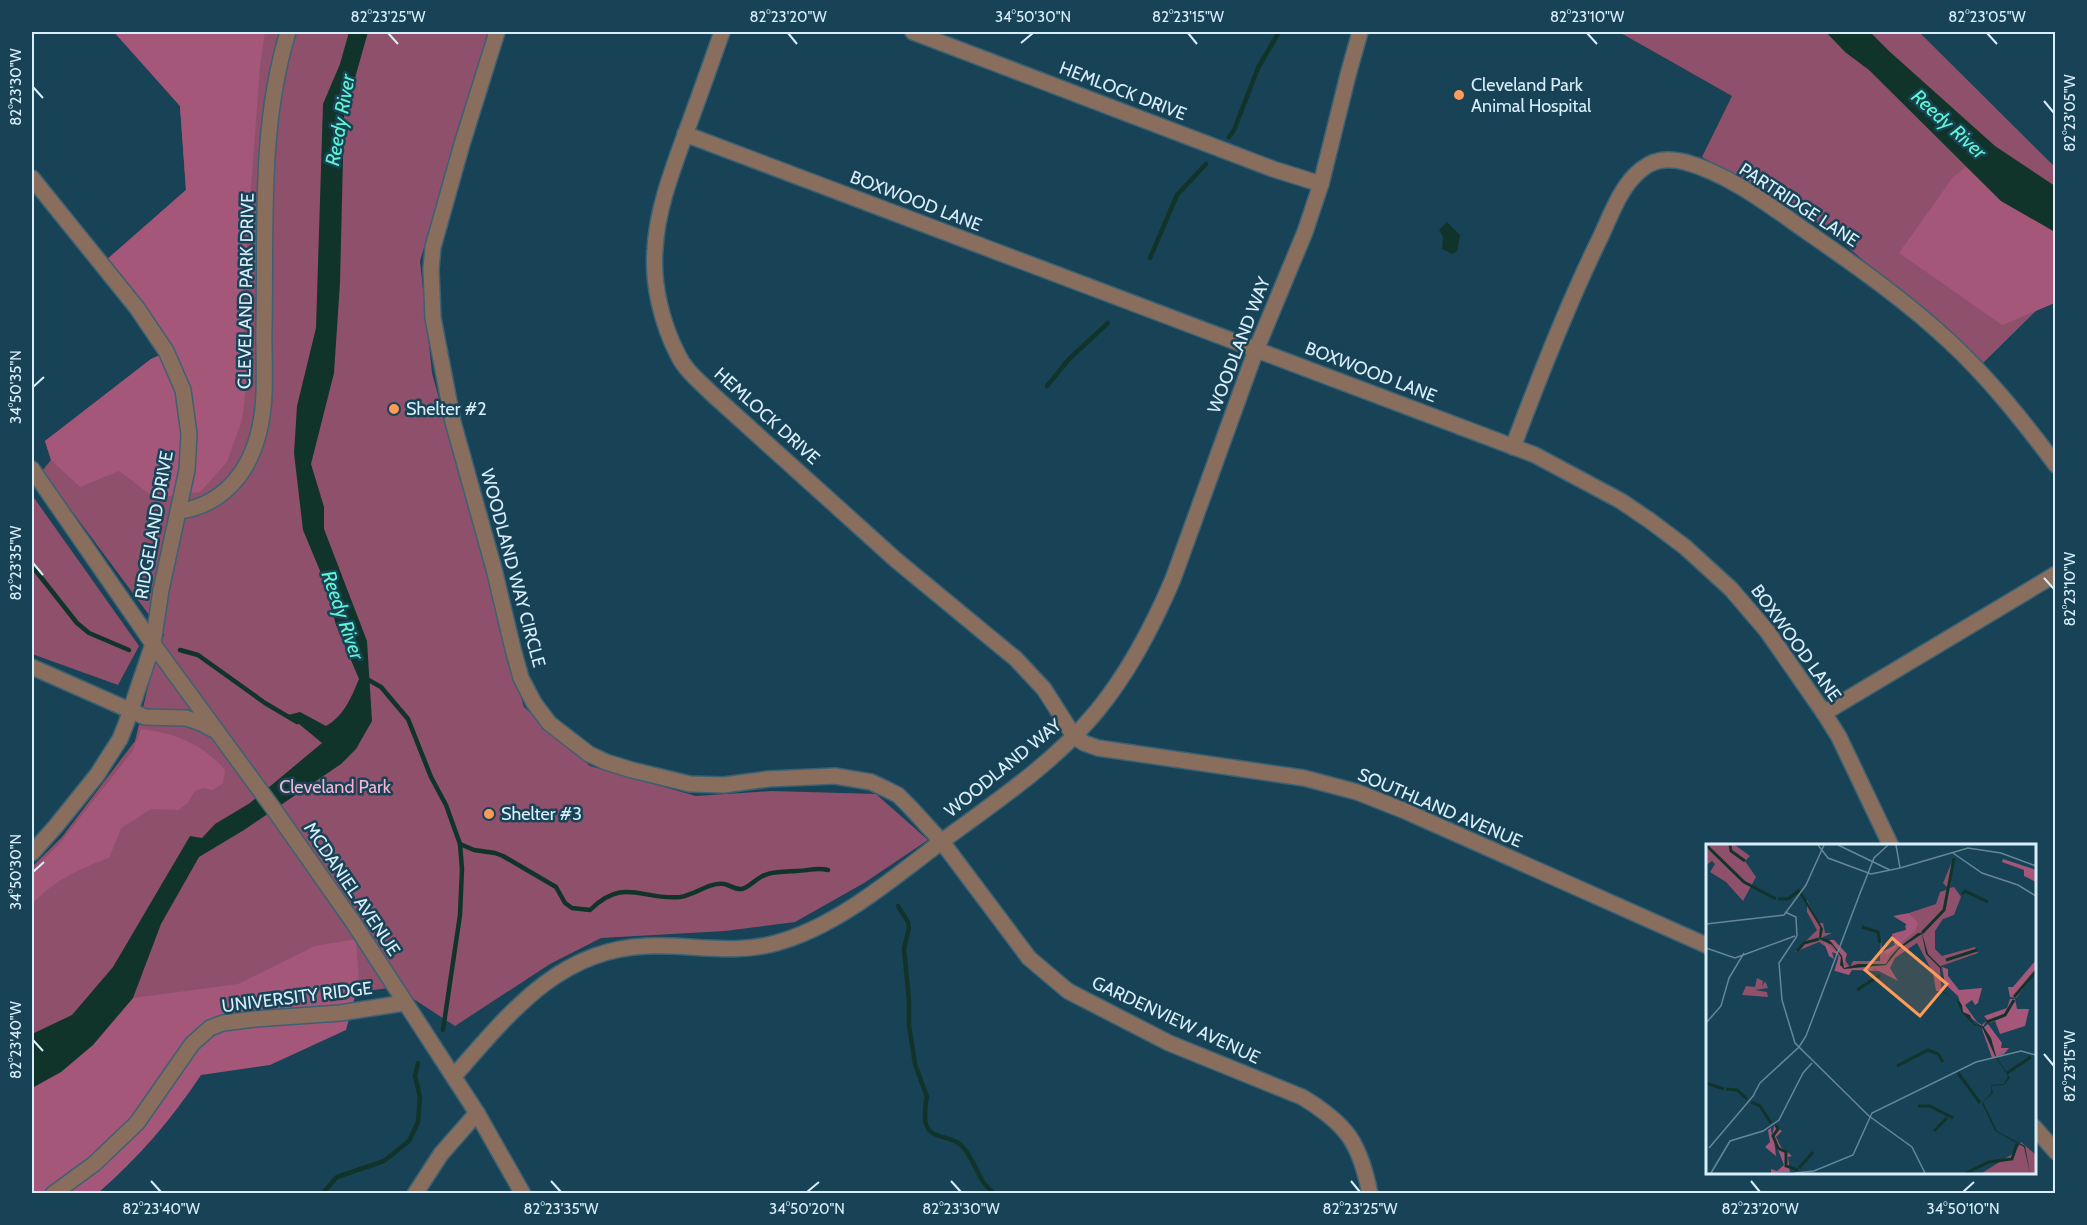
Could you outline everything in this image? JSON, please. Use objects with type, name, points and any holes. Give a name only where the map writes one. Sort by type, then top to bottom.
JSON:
[{"type":"street","name":"CLEVELAND PARK DRIVE","points":[[179,512],[201,507],[220,496],[236,480],[247,465],[260,428],[265,387],[266,180],[270,118],[276,80],[288,32]]},
{"type":"street","name":"WOODLAND WAY CIRCLE","points":[[497,32],[433,247],[431,289],[440,362],[453,422],[494,569],[521,678],[534,703],[549,723],[589,754],[632,771],[690,784],[724,785],[768,779],[835,776],[871,782],[898,795],[942,842]]},
{"type":"street","name":"HEMLOCK DRIVE","points":[[722,32],[674,166],[654,250],[655,279],[665,322],[678,356],[688,370],[711,393],[855,523],[1016,660],[1044,689],[1074,736]]},
{"type":"street","name":"HEMLOCK DRIVE","points":[[913,32],[1273,169],[1322,184]]},
{"type":"street","name":"WOODLAND WAY","points":[[454,1076],[521,1003],[548,980],[575,963],[598,953],[647,946],[727,950],[749,948],[799,936],[834,918],[907,869],[1052,758],[1097,711],[1158,616],[1173,579],[1256,350],[1305,232],[1322,184],[1360,32]]},
{"type":"street","name":"BOXWOOD LANE","points":[[686,134],[1513,447],[1560,467],[1621,501],[1685,547],[1731,589],[1767,631],[1839,737],[1890,844]]},
{"type":"street","name":"PARTRIDGE LANE","points":[[1513,447],[1541,371],[1576,288],[1618,200],[1630,180],[1642,168],[1656,161],[1668,159],[1711,172],[1766,203],[1887,290],[1950,342],[1979,372],[2055,465]]},
{"type":"street","name":"RIDGELAND DRIVE","points":[[32,178],[144,317],[166,351],[183,390],[189,434],[187,470],[161,590],[153,644],[120,739],[104,766],[32,852]]},
{"type":"street","name":"MCDANIEL AVENUE","points":[[32,469],[153,644],[353,922],[454,1076],[523,1194]]},
{"type":"street","points":[[1824,713],[2055,574]]},
{"type":"street","points":[[32,667],[154,719],[186,718],[219,733]]},
{"type":"street","name":"SOUTHLAND AVENUE","points":[[1074,736],[1098,748],[1284,775],[1357,792],[1406,811],[1706,946]]},
{"type":"street","name":"GARDENVIEW AVENUE","points":[[942,842],[1029,958],[1068,991],[1169,1043],[1302,1097],[1321,1108],[1340,1124],[1355,1144],[1365,1165],[1370,1194]]},
{"type":"street","name":"UNIVERSITY RIDGE","points":[[53,1194],[121,1141],[144,1114],[192,1044],[210,1028],[223,1023],[340,1013],[404,1003]]},
{"type":"street","points":[[415,1194],[441,1154],[477,1113]]},
{"type":"street","points":[[2036,1129],[2055,1152]]},
{"type":"green space","name":"Cleveland Park","points":[[114,32],[489,32],[420,261],[432,373],[524,707],[590,766],[696,796],[772,791],[876,794],[928,840],[864,883],[795,922],[725,931],[601,938],[550,964],[455,1026],[395,987],[205,1015],[32,1193],[32,867],[62,837],[135,741],[155,658],[164,635],[42,471],[51,460],[45,441],[151,359],[174,349],[154,319],[104,262],[186,190],[180,106]]},
{"type":"green space","points":[[1619,32],[1919,32],[2055,167],[2055,292],[1982,364],[1826,228],[1702,157],[1732,96]]},
{"type":"green space","points":[[32,495],[139,646],[118,685],[32,654]]},
{"type":"shaded area","points":[[114,32],[265,32],[260,66],[242,311],[248,372],[242,420],[227,462],[200,492],[155,498],[119,471],[80,487],[51,460],[45,441],[151,359],[174,349],[154,319],[104,262],[186,190],[180,106]]},
{"type":"shaded area","points":[[1966,167],[2001,201],[2055,232],[2055,303],[2002,325],[1899,253],[1953,177]]},
{"type":"shaded area","points":[[141,729],[165,733],[198,747],[225,770],[223,783],[213,790],[203,788],[194,792],[188,803],[178,810],[151,809],[121,828],[109,858],[68,876],[32,904],[32,871],[59,844],[132,752]]},
{"type":"shaded area","points":[[356,939],[359,982],[346,1030],[270,1065],[201,1075],[154,1137],[98,1193],[32,1194],[32,1088],[61,1072],[92,1045],[133,998],[238,984],[315,946]]},
{"type":"water","name":"Reedy River","points":[[349,32],[368,32],[344,117],[340,283],[334,373],[311,464],[324,507],[324,529],[367,641],[372,721],[356,749],[341,764],[244,830],[199,857],[161,924],[133,998],[93,1045],[61,1072],[32,1088],[32,1034],[72,1015],[113,967],[190,836],[202,838],[215,824],[250,803],[322,743],[288,715],[300,712],[326,726],[342,712],[359,679],[336,625],[323,578],[303,530],[294,453],[297,406],[316,328],[323,104],[340,64]]},
{"type":"water","name":"Reedy River","points":[[1826,32],[1870,32],[1995,146],[2055,186],[2055,232],[2001,201],[1869,70],[1845,52]]},
{"type":"water","points":[[1447,222],[1460,235],[1457,251],[1452,254],[1442,249],[1443,237],[1439,230]]},
{"type":"waterway","points":[[1229,137],[1234,130],[1258,68],[1279,32]]},
{"type":"waterway","points":[[1150,258],[1177,195],[1206,164]]},
{"type":"waterway","points":[[1047,386],[1069,359],[1108,323]]},
{"type":"waterway","points":[[32,566],[77,623],[89,633],[129,650]]},
{"type":"waterway","points":[[180,650],[198,655],[265,703],[297,722]]},
{"type":"waterway","points":[[365,678],[381,687],[408,719],[431,777],[446,805],[460,844],[462,869],[460,915],[443,1030]]},
{"type":"waterway","points":[[460,844],[474,850],[503,856],[556,887],[565,903],[572,908],[590,910],[613,894],[624,892],[680,897],[718,884],[742,889],[762,876],[773,873],[828,870]]},
{"type":"waterway","points":[[898,906],[909,928],[904,949],[909,1025],[915,1064],[927,1097],[926,1124],[933,1133],[962,1146],[969,1154],[984,1183],[994,1194]]},
{"type":"waterway","points":[[322,1194],[337,1177],[384,1161],[409,1141],[418,1122],[420,1097],[415,1076],[418,1063]]},
{"type":"place","name":"Cleveland Park Animal Hospital","points":[[1459,95]]},
{"type":"place","name":"Shelter #2","points":[[394,409]]},
{"type":"place","name":"Shelter #3","points":[[489,814]]}]
